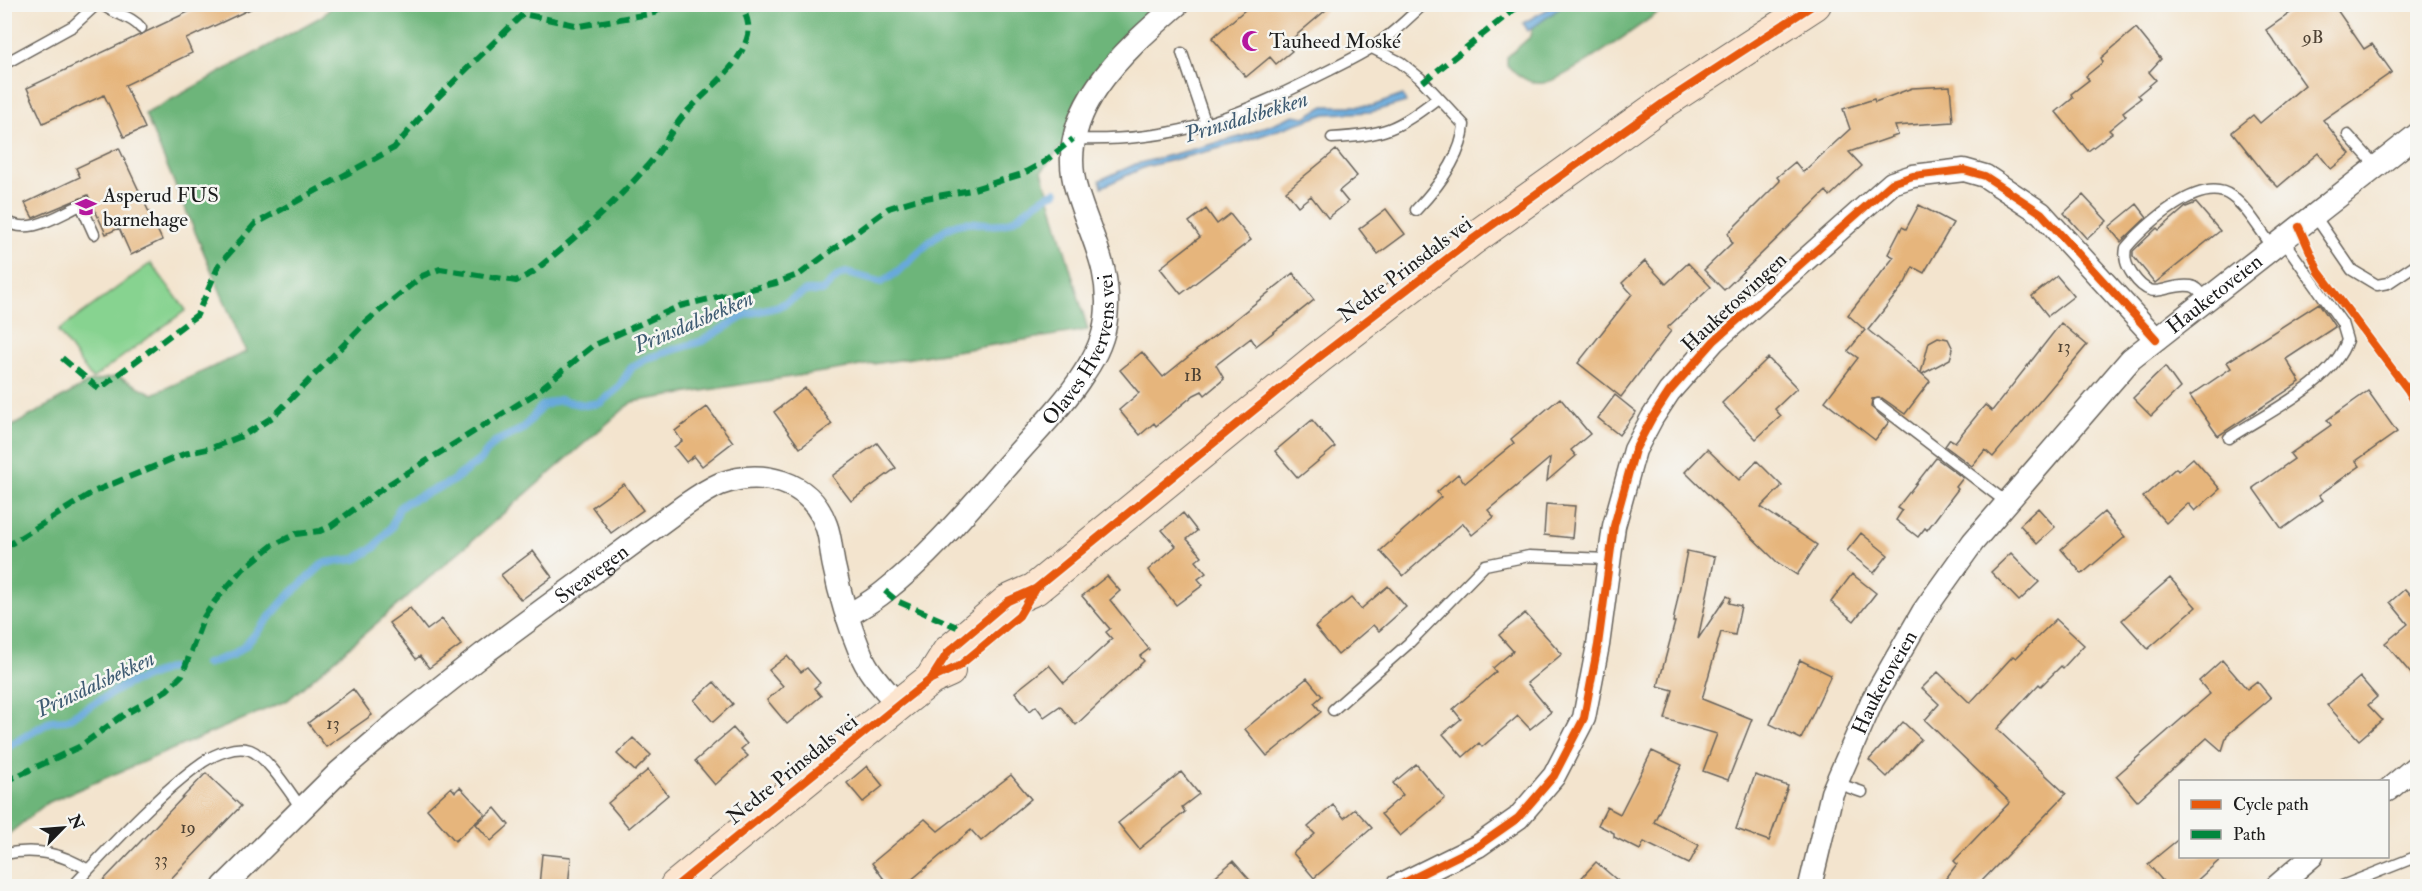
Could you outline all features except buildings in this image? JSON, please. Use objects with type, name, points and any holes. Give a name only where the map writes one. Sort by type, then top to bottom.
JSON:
[{"type":"main road","name":"Nedre Prinsdals vei","points":[[676,886],[931,679],[959,666],[1019,616],[1035,589],[1318,358],[1435,268],[1666,101],[1815,4]]},
{"type":"street","name":"Olaves Hvervens vei","points":[[847,616],[885,591],[915,565],[1066,398],[1098,349],[1106,321],[1108,287],[1101,257],[1077,192],[1071,165],[1073,139],[1087,101],[1104,78],[1145,33],[1178,4]]},
{"type":"street","name":"Hauketoveien","points":[[1810,886],[1836,783],[1881,681],[1923,612],[1973,542],[2113,378],[2205,298],[2418,134]]},
{"type":"street","name":"Hauketosvingen","points":[[1397,886],[1478,846],[1518,818],[1554,776],[1584,718],[1598,645],[1614,526],[1635,450],[1669,392],[1714,341],[1892,183],[1913,176],[1964,170],[1985,176],[2041,213],[2156,339]]},
{"type":"street","name":"Sveavegen","points":[[224,886],[379,737],[483,654],[681,508],[703,493],[725,483],[761,476],[795,487],[811,500],[827,526],[847,616],[861,656],[898,705]]},
{"type":"street","points":[[2389,789],[2418,765]]},
{"type":"street","points":[[2277,886],[2310,858]]},
{"type":"lane","points":[[4,64],[73,26],[97,4]]},
{"type":"lane","points":[[102,4],[111,13],[134,19],[141,28]]},
{"type":"lane","points":[[1073,139],[1136,138],[1206,124],[1252,109],[1372,48],[1424,4]]},
{"type":"lane","points":[[1372,48],[1400,62],[1464,125],[1464,136],[1439,185],[1416,210]]},
{"type":"lane","points":[[1182,53],[1206,124]]},
{"type":"lane","points":[[1332,138],[1386,132],[1403,124],[1438,98]]},
{"type":"lane","points":[[2348,135],[2376,166]]},
{"type":"lane","points":[[2205,298],[2198,289],[2190,286],[2166,291],[2147,289],[2140,285],[2125,262],[2126,248],[2162,211],[2210,191],[2223,192],[2233,197],[2278,243],[2342,323],[2347,340],[2340,355],[2321,379],[2229,438]]},
{"type":"lane","points":[[4,219],[20,228],[30,227],[81,205],[94,234]]},
{"type":"lane","points":[[2314,216],[2352,270],[2378,285],[2388,283],[2418,263]]},
{"type":"lane","points":[[1878,404],[2006,502]]},
{"type":"lane","points":[[1333,710],[1408,644],[1485,565],[1529,556],[1608,559]]},
{"type":"lane","points":[[73,886],[196,768],[216,754],[243,748],[257,754],[302,809]]},
{"type":"lane","points":[[1836,783],[1862,792]]},
{"type":"lane","points":[[4,854],[55,853],[71,858],[88,870]]},
{"type":"lane","points":[[2342,886],[2418,856]]},
{"type":"green space","points":[[333,5],[1172,5],[1042,171],[1088,330],[632,402],[288,700],[47,803],[5,837],[4,431],[89,382],[118,376],[153,394],[246,352],[145,114],[324,15]]},
{"type":"green space","points":[[1564,5],[1669,5],[1570,72],[1543,83],[1524,78],[1507,65],[1507,57],[1531,36],[1533,27]]},
{"type":"green space","points":[[151,263],[186,310],[92,379],[58,331]]},
{"type":"water","points":[[1555,5],[1564,5],[1528,31],[1523,23]]},
{"type":"water","name":"Prinsdalsbekken","points":[[1403,95],[1406,102],[1371,112],[1325,114],[1240,143],[1145,167],[1102,187],[1100,180],[1136,164],[1243,136],[1294,115],[1305,117],[1324,106],[1372,106]]},
{"type":"waterway","name":"Prinsdalsbekken","points":[[206,664],[232,655],[245,646],[286,598],[324,563],[356,559],[375,547],[392,526],[399,508],[451,482],[480,460],[495,442],[523,429],[542,406],[559,400],[585,405],[600,403],[619,387],[632,367],[648,358],[702,341],[747,314],[780,306],[806,291],[822,291],[839,275],[846,273],[881,282],[899,270],[950,227],[965,223],[994,225],[1009,222],[1043,198],[1056,192]]},
{"type":"waterway","name":"Prinsdalsbekken","points":[[4,749],[51,721],[66,720],[127,684],[170,668]]},
{"type":"marked path","points":[[62,358],[99,389],[197,315],[219,265],[255,224],[394,148],[438,97],[523,14],[580,26],[654,13],[666,4]]},
{"type":"marked path","points":[[4,548],[93,492],[184,454],[212,448],[244,435],[273,417],[367,321],[422,276],[440,269],[516,281],[532,273],[581,232],[629,186],[657,154],[683,116],[729,69],[744,47],[748,35],[748,23],[741,4]]},
{"type":"marked path","points":[[1423,82],[1521,4]]},
{"type":"marked path","points":[[4,782],[79,747],[122,716],[167,690],[182,675],[204,617],[215,601],[243,569],[273,545],[296,534],[320,531],[331,526],[386,486],[533,395],[594,345],[680,306],[776,283],[800,274],[889,208],[915,200],[971,190],[1022,174],[1044,162],[1073,139]]},
{"type":"marked path","points":[[885,591],[897,601],[957,627]]},
{"type":"cycle path","points":[[931,679],[948,652],[1008,601],[1035,589],[1318,358],[1470,241],[1666,101],[1815,4]]},
{"type":"cycle path","points":[[1397,886],[1478,846],[1518,818],[1554,776],[1584,718],[1598,645],[1614,526],[1635,450],[1652,418],[1669,392],[1714,341],[1892,183],[1913,176],[1964,170],[1985,176],[2041,213],[2156,339]]},
{"type":"cycle path","points":[[2299,227],[2319,272],[2408,390],[2418,408]]},
{"type":"cycle path","points":[[676,886],[931,679],[959,666],[1019,616],[1035,589]]},
{"type":"place","name":"Tauheed Moské","points":[[1252,41]]},
{"type":"place","name":"Asperud FUS barnehage","points":[[86,207]]}]
